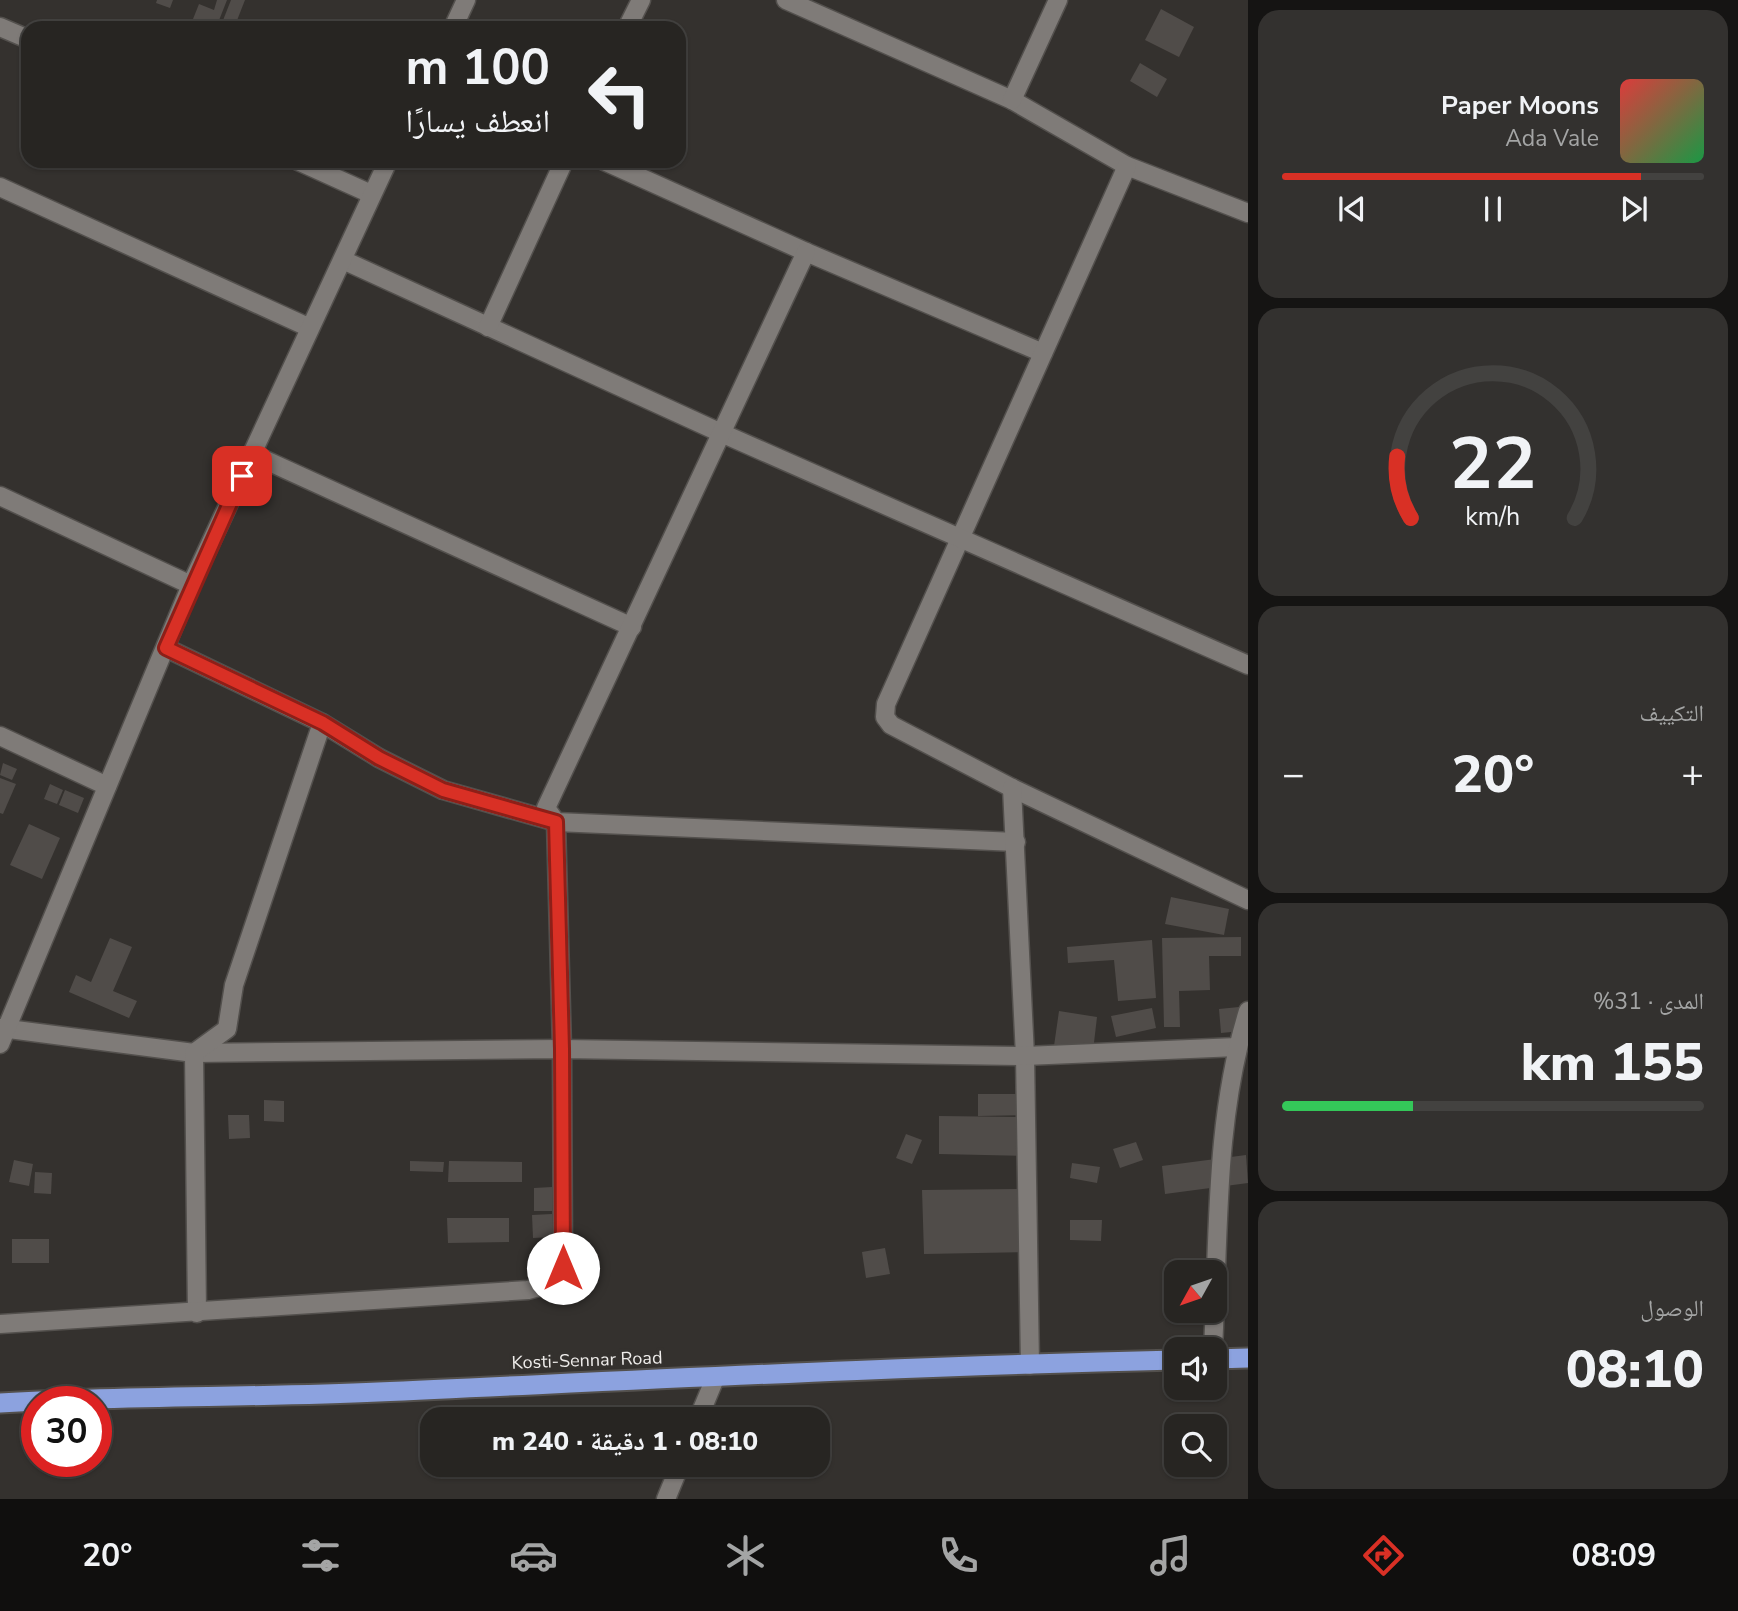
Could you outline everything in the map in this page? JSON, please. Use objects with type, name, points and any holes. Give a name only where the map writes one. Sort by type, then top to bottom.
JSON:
[{"type":"highway","points":[[1227,1359],[1248,1358]]},
{"type":"highway","name":"Kosti-Sennar Road","points":[[0,1403],[376,1392],[716,1376],[1164,1360]]},
{"type":"street","points":[[456,21],[466,0]]},
{"type":"street","points":[[630,21],[641,0]]},
{"type":"street","points":[[786,0],[1012,100],[1127,166],[1248,213]]},
{"type":"street","points":[[1012,100],[1058,0]]},
{"type":"street","points":[[0,27],[21,36]]},
{"type":"street","points":[[1127,166],[886,704],[885,717],[891,725],[1012,788],[1248,900]]},
{"type":"street","points":[[314,168],[372,194]]},
{"type":"street","points":[[385,168],[308,327],[191,585],[2,1034],[194,1053],[562,1049],[1025,1056],[1237,1047]]},
{"type":"street","points":[[488,327],[561,168]]},
{"type":"street","points":[[620,168],[806,252],[1043,353]]},
{"type":"street","points":[[0,187],[308,327]]},
{"type":"street","points":[[0,1324],[528,1290],[557,1282],[563,1268],[562,1049],[556,822],[546,808],[719,432],[806,252]]},
{"type":"street","points":[[342,260],[719,432],[962,539],[1246,659]]},
{"type":"street","points":[[252,454],[632,626]]},
{"type":"street","points":[[0,496],[191,585]]},
{"type":"street","points":[[166,648],[323,723],[379,758],[443,790],[556,822],[1016,842]]},
{"type":"street","points":[[194,1053],[227,1029],[234,985],[323,723]]},
{"type":"street","points":[[0,736],[107,786]]},
{"type":"street","points":[[1012,788],[1025,1056],[1030,1365]]},
{"type":"street","points":[[1213,1337],[1220,1173],[1226,1106],[1237,1047],[1248,1011]]},
{"type":"street","points":[[194,1053],[197,1313]]},
{"type":"street","points":[[703,1407],[716,1376]]},
{"type":"street","points":[[666,1499],[675,1477]]},
{"type":"building","points":[[157,0],[173,0],[170,8],[156,3]]},
{"type":"building","points":[[217,0],[227,0],[219,21],[193,19],[199,4],[214,10]]},
{"type":"building","points":[[231,0],[245,0],[237,21],[223,21]]},
{"type":"building","points":[[1161,9],[1194,27],[1179,57],[1145,40]]},
{"type":"building","points":[[1140,63],[1167,79],[1157,97],[1130,81]]},
{"type":"building","points":[[3,763],[17,769],[12,780],[0,775]]},
{"type":"building","points":[[0,778],[16,784],[3,814],[0,813]]},
{"type":"building","points":[[50,784],[63,790],[57,804],[44,799]]},
{"type":"building","points":[[65,790],[84,798],[78,813],[59,805]]},
{"type":"building","points":[[29,824],[60,838],[42,879],[10,865]]},
{"type":"building","points":[[1171,897],[1229,909],[1224,935],[1165,924]]},
{"type":"building","points":[[1241,937],[1241,956],[1209,956],[1210,990],[1179,991],[1180,1027],[1164,1027],[1162,938]]},
{"type":"building","points":[[110,938],[132,947],[113,991],[137,1001],[129,1018],[69,992],[76,975],[91,982]]},
{"type":"building","points":[[1152,940],[1156,998],[1118,1001],[1114,960],[1068,963],[1067,947]]},
{"type":"building","points":[[1239,1007],[1242,1031],[1221,1033],[1219,1009]]},
{"type":"building","points":[[1152,1008],[1156,1028],[1116,1037],[1111,1016]]},
{"type":"building","points":[[1059,1011],[1097,1017],[1093,1051],[1054,1046]]},
{"type":"building","points":[[978,1094],[1025,1094],[1025,1115],[978,1116]]},
{"type":"building","points":[[264,1100],[284,1101],[284,1122],[264,1121]]},
{"type":"building","points":[[228,1115],[249,1115],[250,1138],[229,1139]]},
{"type":"building","points":[[939,1116],[1026,1117],[1026,1156],[939,1154]]},
{"type":"building","points":[[906,1134],[922,1140],[912,1164],[896,1158]]},
{"type":"building","points":[[1136,1142],[1143,1160],[1120,1168],[1113,1149]]},
{"type":"building","points":[[1246,1155],[1248,1183],[1165,1194],[1162,1166]]},
{"type":"building","points":[[14,1160],[33,1164],[29,1186],[9,1182]]},
{"type":"building","points":[[410,1161],[444,1162],[443,1172],[410,1171]]},
{"type":"building","points":[[449,1161],[522,1162],[522,1182],[448,1182]]},
{"type":"building","points":[[1072,1163],[1100,1167],[1097,1183],[1070,1178]]},
{"type":"building","points":[[35,1172],[52,1173],[51,1194],[34,1193]]},
{"type":"building","points":[[552,1187],[552,1211],[534,1211],[534,1188]]},
{"type":"building","points":[[1025,1189],[1027,1252],[924,1254],[922,1190]]},
{"type":"building","points":[[552,1214],[553,1237],[533,1238],[532,1215]]},
{"type":"building","points":[[447,1218],[509,1218],[509,1242],[448,1243]]},
{"type":"building","points":[[1070,1220],[1102,1220],[1101,1241],[1070,1240]]},
{"type":"building","points":[[12,1239],[49,1239],[49,1263],[12,1263]]},
{"type":"building","points":[[885,1248],[890,1274],[866,1278],[862,1252]]},
{"type":"route","points":[[242,476],[191,585],[166,648],[323,723],[379,758],[443,790],[556,822],[562,1049],[563,1268]]}]
